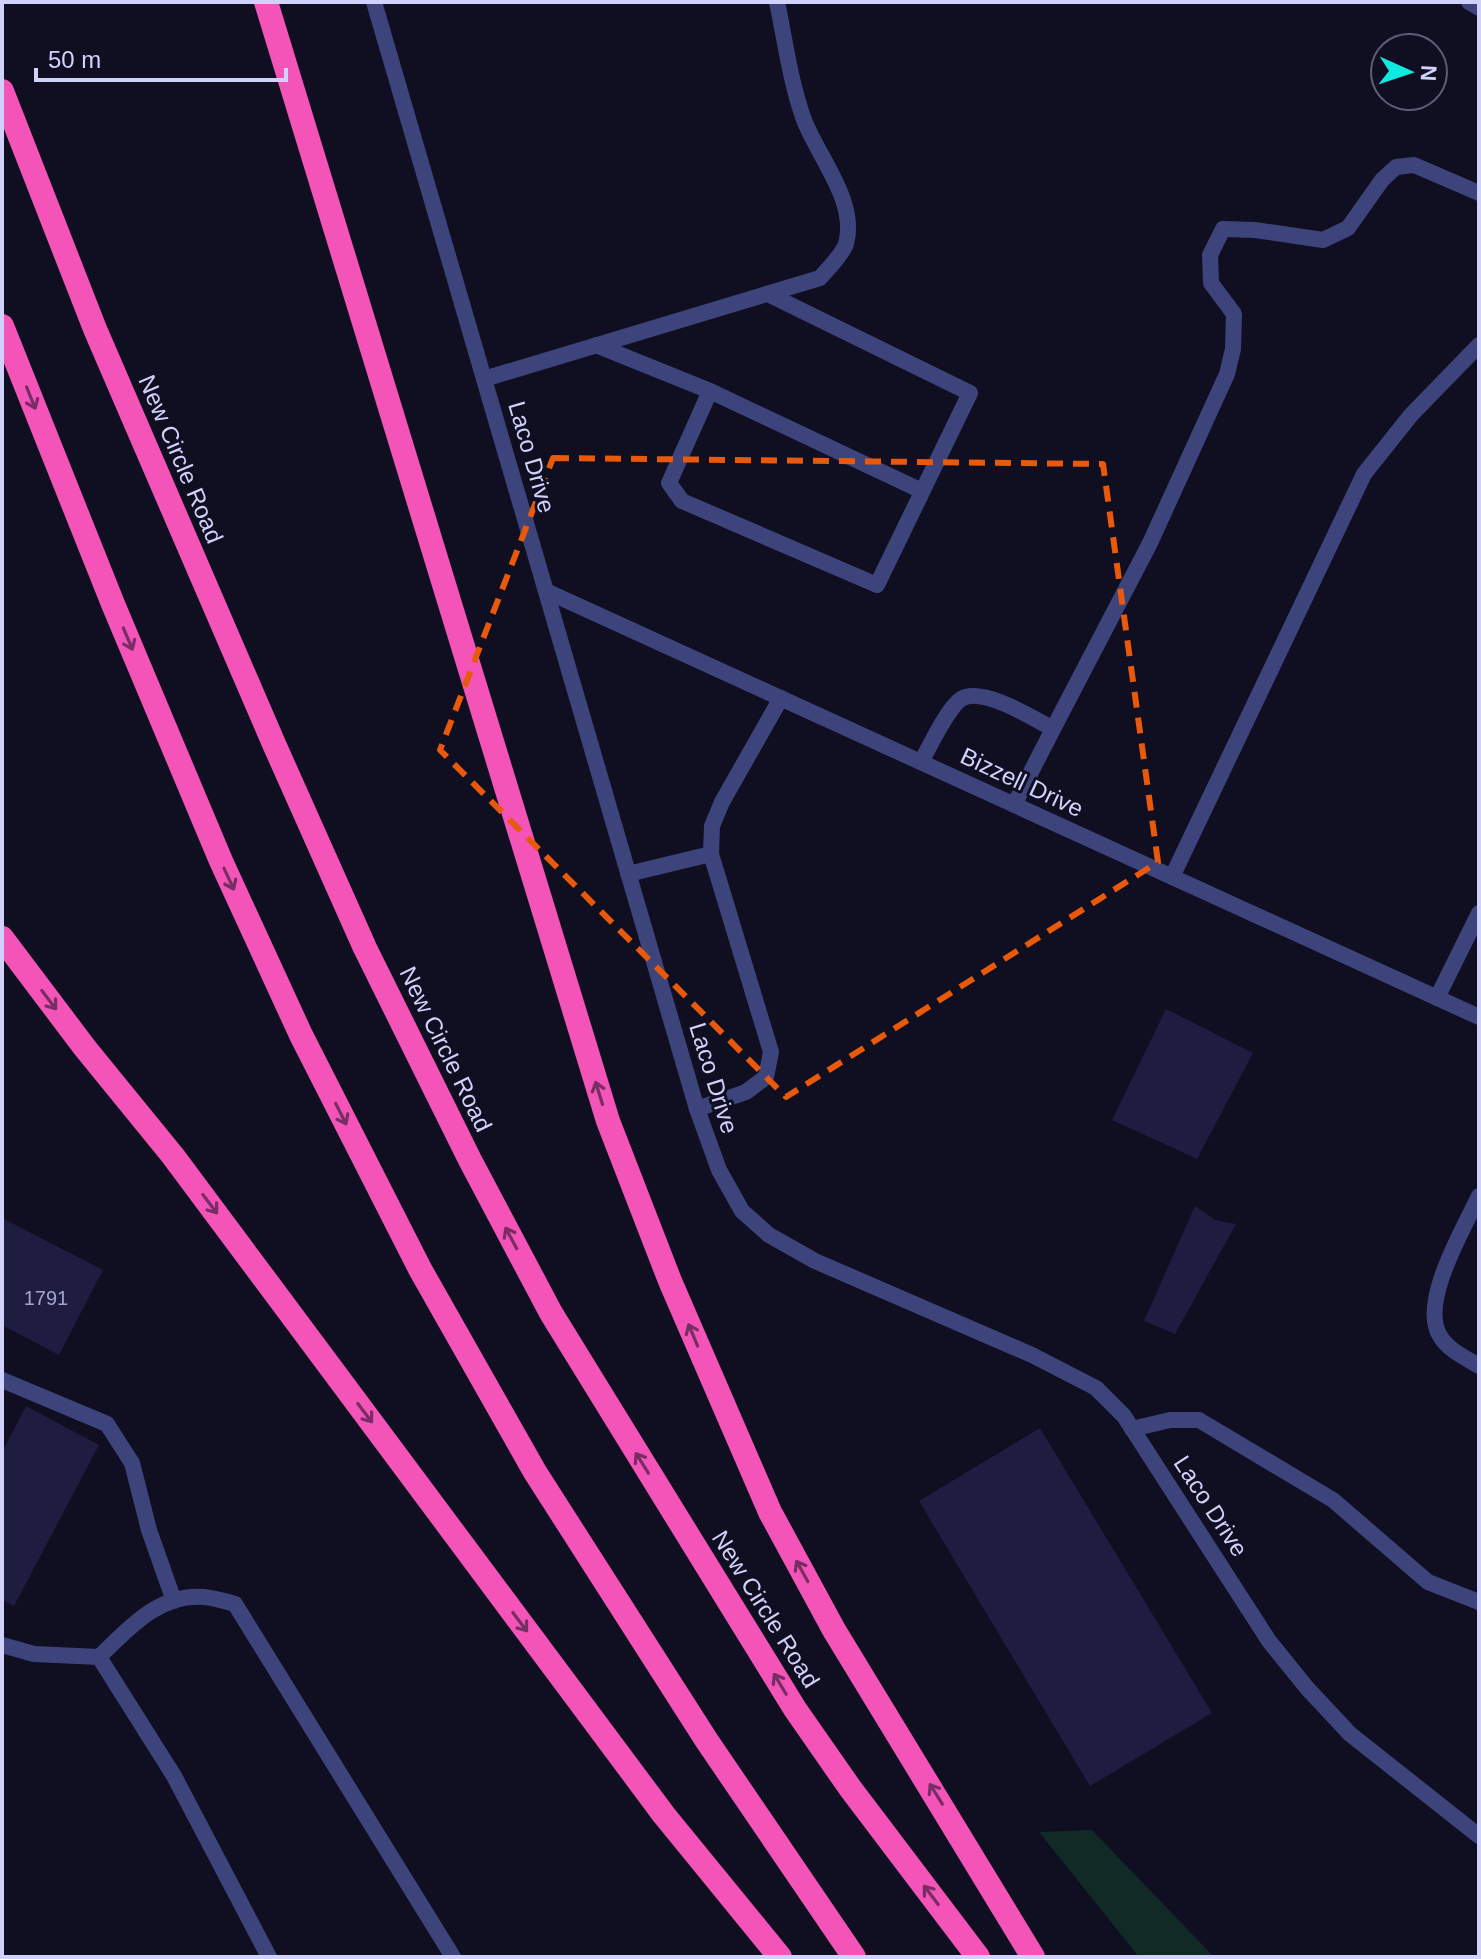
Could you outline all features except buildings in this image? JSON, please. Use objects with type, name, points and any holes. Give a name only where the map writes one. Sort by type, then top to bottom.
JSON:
[{"type":"highway","points":[[266,2],[608,1121],[664,1267],[770,1512],[834,1630],[1033,1957]]},
{"type":"highway","name":"New Circle Road","points":[[2,91],[101,343],[261,715],[365,948],[470,1160],[551,1313],[795,1709],[850,1788],[978,1957]]},
{"type":"highway","points":[[2,326],[113,604],[221,861],[301,1035],[420,1269],[535,1472],[707,1741],[854,1957]]},
{"type":"highway","points":[[2,938],[85,1048],[183,1169],[664,1815],[780,1957]]},
{"type":"street","name":"Laco Drive","points":[[374,2],[697,1109],[719,1170],[742,1211],[769,1235],[815,1261],[1032,1355],[1096,1388],[1124,1416],[1269,1641],[1307,1688],[1350,1734],[1479,1836]]},
{"type":"street","points":[[484,379],[820,278],[846,245],[847,217],[834,177],[797,100],[777,2]]},
{"type":"street","points":[[1469,2],[1479,8]]},
{"type":"street","points":[[1014,805],[1150,543],[1227,374],[1233,349],[1234,314],[1211,283],[1210,255],[1223,229],[1255,230],[1323,240],[1348,228],[1382,180],[1396,167],[1414,165],[1479,193]]},
{"type":"street","points":[[710,391],[669,483],[682,501],[877,585],[970,393],[768,294]]},
{"type":"street","points":[[596,345],[710,391],[922,491]]},
{"type":"street","points":[[1172,877],[1364,474],[1411,415],[1479,345]]},
{"type":"street","name":"Bizzell Drive","points":[[546,591],[1479,1017]]},
{"type":"street","points":[[921,762],[949,714],[962,699],[981,694],[1053,729]]},
{"type":"street","points":[[697,1109],[746,1092],[766,1077],[771,1052],[711,854],[712,826],[722,802],[781,698]]},
{"type":"street","points":[[628,874],[711,854]]},
{"type":"street","points":[[1437,998],[1479,913]]},
{"type":"street","points":[[1479,1196],[1437,1291],[1434,1320],[1438,1334],[1447,1344],[1479,1366]]},
{"type":"street","points":[[2,1380],[107,1424],[132,1463],[149,1530],[174,1601]]},
{"type":"street","points":[[1132,1429],[1170,1420],[1199,1420],[1333,1500],[1428,1582],[1479,1602]]},
{"type":"street","points":[[2,1645],[34,1654],[99,1657],[137,1620],[163,1603],[202,1597],[235,1604],[453,1957]]},
{"type":"street","points":[[99,1657],[174,1776],[269,1957]]},
{"type":"highlighted area","points":[[553,458],[1103,464],[1158,862],[786,1097],[440,750]]},
{"type":"green space","points":[[1092,1830],[1214,1957],[1139,1957],[1039,1832]]}]
